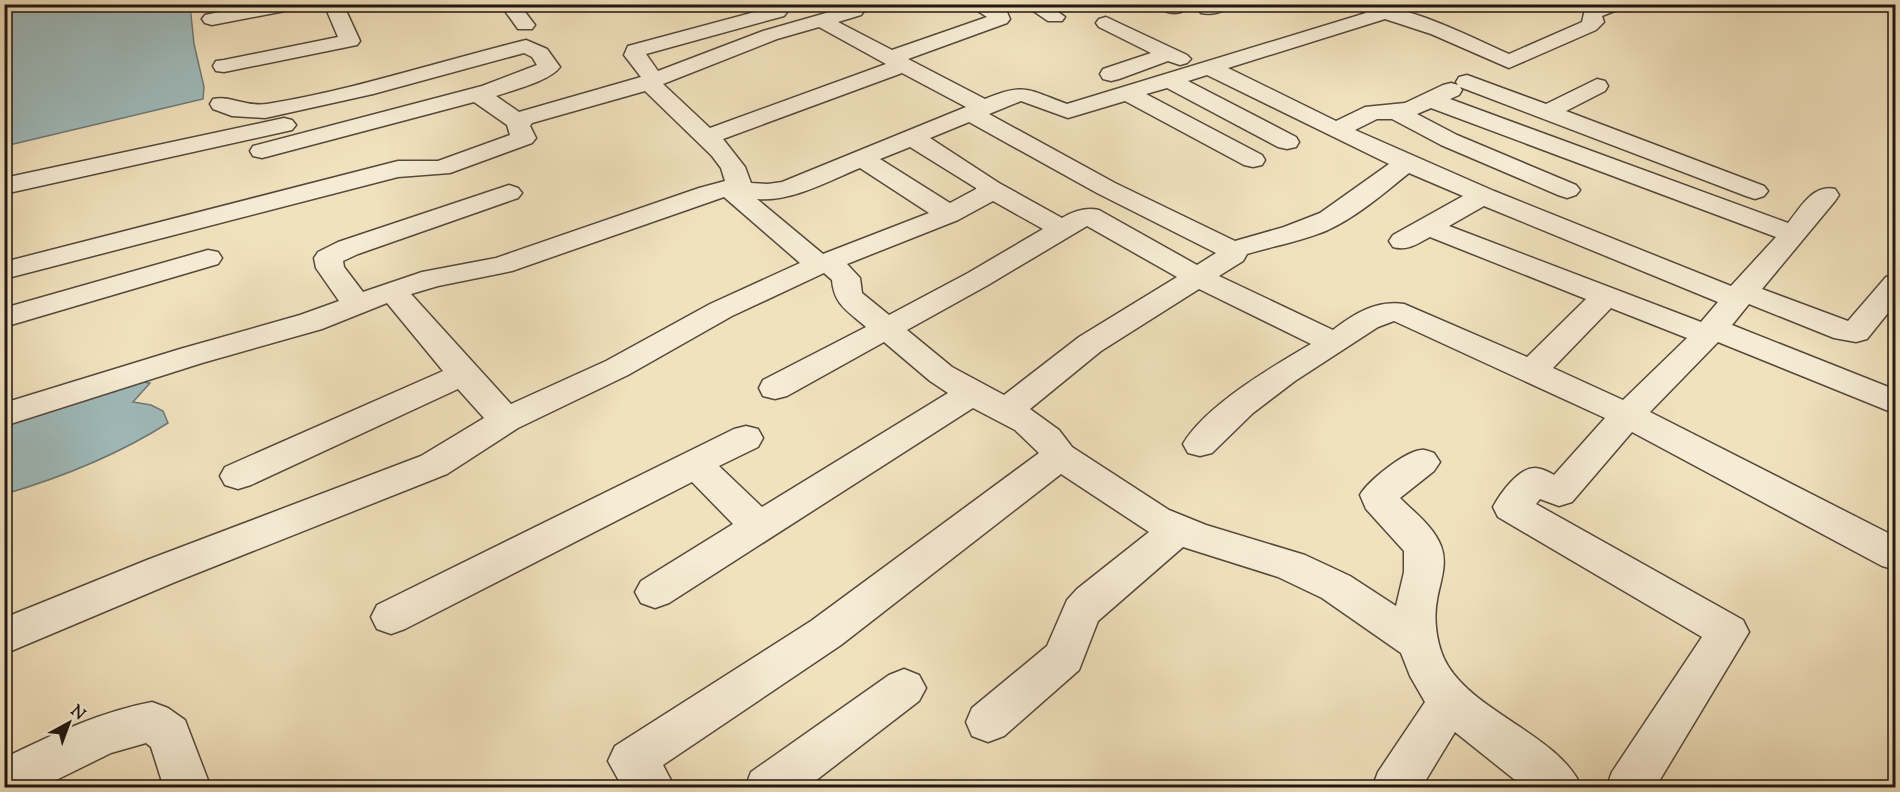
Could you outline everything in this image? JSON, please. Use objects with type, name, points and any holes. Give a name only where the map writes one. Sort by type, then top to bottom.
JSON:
[{"type":"street","points":[[212,19],[290,4]]},
{"type":"street","points":[[224,66],[351,41],[333,4]]},
{"type":"street","points":[[509,4],[525,26]]},
{"type":"street","points":[[706,137],[1000,19],[1000,16],[976,4]]},
{"type":"street","points":[[1032,4],[1055,17]]},
{"type":"street","points":[[1361,4],[1438,30],[1509,62]]},
{"type":"street","points":[[1336,130],[1373,112],[1396,112],[1431,100],[1589,26],[1594,22],[1592,13],[1615,4]]},
{"type":"street","points":[[854,10],[813,12],[635,50],[635,55],[651,81],[727,158],[735,188],[824,263],[846,278],[848,296],[941,374],[1027,422],[1047,440],[1060,456],[1156,520],[1178,530],[1291,566],[1336,587],[1420,644]]},
{"type":"street","points":[[813,12],[1106,188],[1232,250],[1299,231],[1328,220],[1365,196],[1407,162]]},
{"type":"street","points":[[518,122],[536,113],[651,81],[770,35],[813,12]]},
{"type":"street","points":[[4,416],[191,356],[311,322],[432,278],[502,265],[708,193],[735,188],[778,191],[1022,94],[1068,111],[1385,12]]},
{"type":"street","points":[[1106,23],[1336,130],[1484,195],[1739,295],[1845,330],[1856,332],[1896,283]]},
{"type":"street","points":[[4,186],[234,117],[330,96],[526,46],[540,53],[549,67],[526,78],[482,93],[262,151]]},
{"type":"street","points":[[1093,80],[1169,54]]},
{"type":"street","points":[[1167,79],[1287,142]]},
{"type":"street","points":[[1467,82],[1755,191]]},
{"type":"street","points":[[1546,113],[1597,86]]},
{"type":"street","points":[[1039,99],[1071,88]]},
{"type":"street","points":[[1126,92],[1253,160]]},
{"type":"street","points":[[4,272],[398,169],[441,168],[524,138],[518,122],[479,95],[482,93]]},
{"type":"street","points":[[330,96],[345,128]]},
{"type":"street","points":[[1431,100],[1791,233]]},
{"type":"street","points":[[1396,112],[1449,140],[1567,190]]},
{"type":"street","points":[[234,117],[296,123]]},
{"type":"street","points":[[912,138],[990,188],[1063,228]]},
{"type":"street","points":[[863,159],[949,214]]},
{"type":"street","points":[[4,637],[161,571],[434,465],[506,420],[617,368],[721,310],[824,263],[949,214],[990,192],[990,188]]},
{"type":"street","points":[[357,304],[330,268],[328,258],[348,248],[509,193]]},
{"type":"street","points":[[1403,241],[1484,195]]},
{"type":"street","points":[[1629,788],[1728,632],[1510,507],[1535,481],[1559,493],[1627,415],[1709,332],[1791,233],[1826,195]]},
{"type":"street","points":[[775,388],[978,279],[1081,218],[1090,216],[1198,277],[1335,343]]},
{"type":"street","points":[[1428,226],[1606,296],[1709,332],[1896,403]]},
{"type":"street","points":[[1007,410],[1090,344],[1233,255],[1232,250]]},
{"type":"street","points":[[4,318],[208,258]]},
{"type":"street","points":[[392,291],[506,420]]},
{"type":"street","points":[[1531,372],[1606,296]]},
{"type":"street","points":[[1200,444],[1241,405],[1284,374],[1382,311],[1392,310],[1404,313],[1627,415],[1896,555]]},
{"type":"street","points":[[238,476],[463,374]]},
{"type":"street","points":[[655,592],[972,393]]},
{"type":"street","points":[[392,617],[746,438]]},
{"type":"street","points":[[652,788],[631,761],[826,633],[1060,456]]},
{"type":"street","points":[[1422,462],[1378,495],[1379,500],[1422,545],[1426,555],[1426,567],[1416,597],[1415,617],[1423,662],[1450,702],[1559,788]]},
{"type":"street","points":[[700,463],[701,470],[707,477],[759,527]]},
{"type":"street","points":[[988,722],[1064,657],[1081,612],[1091,601],[1178,530]]},
{"type":"street","points":[[768,788],[904,688]]},
{"type":"street","points":[[1395,788],[1450,702]]},
{"type":"street","points":[[4,782],[105,734],[130,725],[152,722],[169,734],[188,788]]},
{"type":"water","points":[[4,5],[190,5],[194,44],[204,87],[203,99],[5,146]]},
{"type":"water","points":[[128,380],[150,383],[133,402],[151,405],[163,411],[168,423],[129,446],[89,464],[5,494],[5,421]]}]
